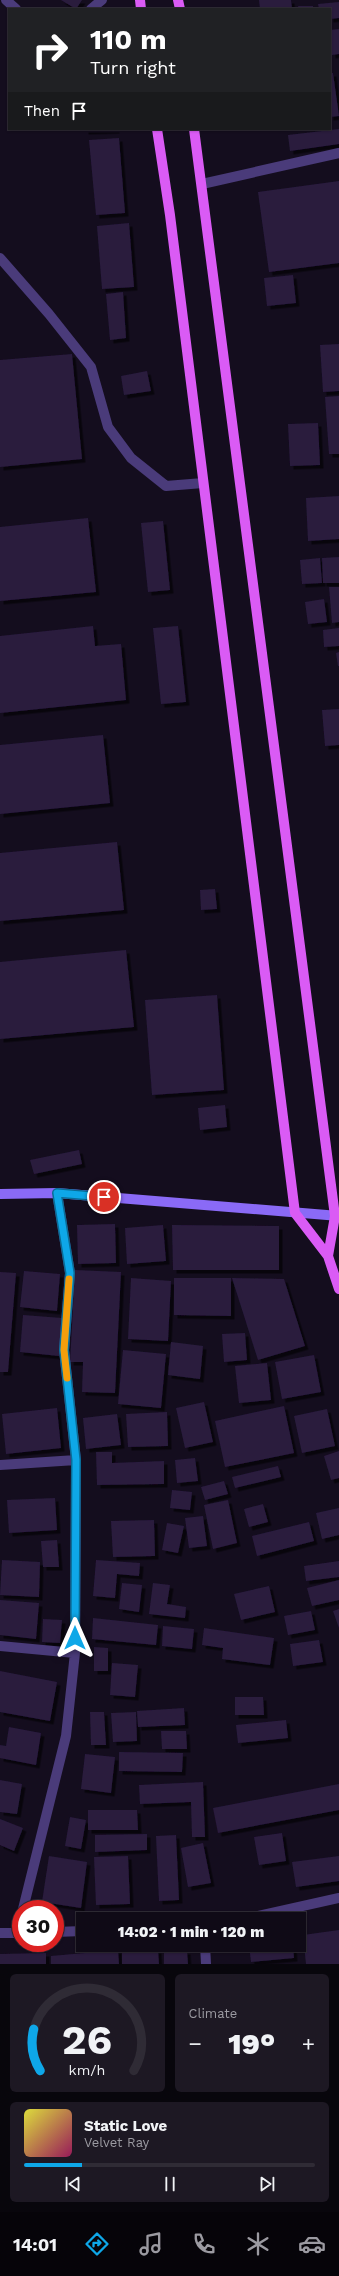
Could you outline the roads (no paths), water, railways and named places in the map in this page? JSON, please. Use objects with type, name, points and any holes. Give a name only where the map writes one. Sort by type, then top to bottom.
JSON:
[{"type":"main road","points":[[156,130],[170,215],[295,1213],[328,1256],[339,1289]]},
{"type":"main road","points":[[194,130],[337,1216],[328,1256]]},
{"type":"main road","points":[[0,1194],[57,1193],[337,1216]]},
{"type":"street","points":[[6,0],[15,8]]},
{"type":"street","points":[[92,8],[102,0]]},
{"type":"street","points":[[202,184],[339,153]]},
{"type":"street","points":[[0,258],[49,314],[91,367],[108,427],[131,458],[166,486],[203,483]]},
{"type":"street","points":[[25,1900],[66,1736],[75,1653],[76,1460],[64,1350],[70,1273],[57,1193]]},
{"type":"street","points":[[0,1465],[76,1460]]},
{"type":"street","points":[[0,1646],[75,1653]]},
{"type":"street","points":[[276,1912],[339,1898]]},
{"type":"street","points":[[64,1932],[76,1931]]},
{"type":"street","points":[[0,1933],[12,1933]]},
{"type":"street","points":[[205,1952],[206,1964]]}]
